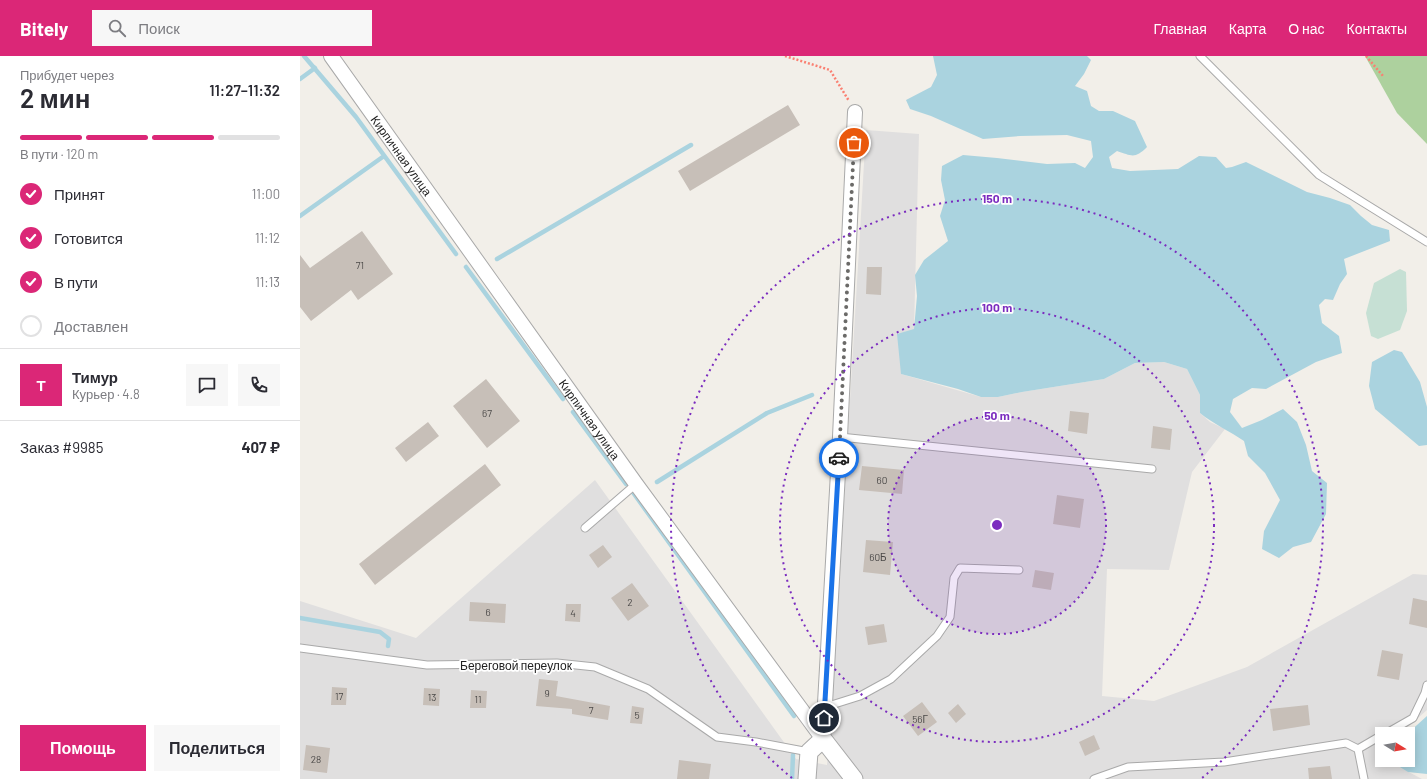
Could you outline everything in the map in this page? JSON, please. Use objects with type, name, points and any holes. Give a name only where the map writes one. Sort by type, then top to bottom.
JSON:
[{"type":"street","name":"Кирпичная улица","points":[[331,56],[636,484],[854,779]]},
{"type":"street","points":[[807,779],[809,752],[823,739],[840,437],[855,112]]},
{"type":"lane","points":[[1200,56],[1318,175],[1427,242]]},
{"type":"lane","points":[[840,437],[1152,469]]},
{"type":"lane","points":[[585,528],[636,484]]},
{"type":"lane","points":[[825,707],[860,696],[891,679],[937,636],[950,618],[954,578],[960,568],[1019,570]]},
{"type":"lane","name":"Береговой переулок","points":[[300,648],[427,665],[557,663],[595,667],[648,689],[717,737],[756,742],[809,752]]},
{"type":"lane","points":[[1397,727],[1413,718],[1425,693],[1427,685]]},
{"type":"lane","points":[[1358,749],[1375,740]]},
{"type":"lane","points":[[1094,779],[1128,767],[1224,762],[1346,743],[1358,749]]},
{"type":"lane","points":[[1358,749],[1364,779]]},
{"type":"path","points":[[785,56],[830,70],[855,112]]},
{"type":"path","points":[[1366,56],[1383,76]]},
{"type":"shaded area","points":[[866,130],[919,134],[914,329],[901,374],[981,397],[998,397],[1104,379],[1135,363],[1164,362],[1187,369],[1200,395],[1200,413],[1210,422],[1225,429],[1192,472],[1169,570],[1107,569],[1102,696],[1154,701],[1247,667],[1413,574],[1427,575],[1427,710],[1408,727],[1375,727],[1375,767],[1399,767],[1422,779],[300,779],[300,601],[416,638],[595,480],[796,759],[827,765],[832,704]]},
{"type":"green space","points":[[1365,56],[1427,56],[1427,144],[1397,113]]},
{"type":"green space","points":[[1400,269],[1406,272],[1407,311],[1400,330],[1378,339],[1371,336],[1366,313],[1374,283]]},
{"type":"water","points":[[933,56],[1087,56],[1091,60],[1084,74],[1075,86],[1087,91],[1091,106],[1099,111],[1113,111],[1135,121],[1147,147],[1136,155],[1117,151],[1109,157],[1112,168],[1130,171],[1178,169],[1199,156],[1216,157],[1226,168],[1246,162],[1307,192],[1350,205],[1372,225],[1389,230],[1390,241],[1344,259],[1347,274],[1340,284],[1333,300],[1325,299],[1319,305],[1322,323],[1339,336],[1342,353],[1316,362],[1266,389],[1252,388],[1233,399],[1230,412],[1242,428],[1283,409],[1297,422],[1306,445],[1312,471],[1327,483],[1326,514],[1311,542],[1293,547],[1279,558],[1262,549],[1264,531],[1280,500],[1265,473],[1248,456],[1244,441],[1210,421],[1200,413],[1200,395],[1187,369],[1164,362],[1135,363],[1104,379],[998,397],[981,397],[958,389],[901,374],[897,334],[914,329],[917,296],[915,275],[924,260],[948,241],[940,216],[945,200],[941,180],[942,166],[963,155],[1047,164],[1075,163],[1085,168],[1093,157],[1091,141],[1067,135],[1020,136],[983,139],[931,116],[910,109],[906,100],[931,87],[937,75]]},
{"type":"water","points":[[1394,350],[1402,352],[1420,382],[1427,407],[1427,445],[1419,446],[1375,409],[1369,386],[1372,362]]},
{"type":"water","points":[[1427,716],[1427,774],[1408,772],[1400,767],[1415,767],[1415,727]]},
{"type":"building","points":[[788,105],[800,125],[690,191],[678,171]]},
{"type":"building","points":[[362,231],[393,274],[358,300],[351,290],[311,321],[300,307],[300,255],[310,268]]},
{"type":"building","points":[[867,267],[882,267],[881,295],[866,294]]},
{"type":"building","points":[[486,379],[520,421],[487,448],[453,406]]},
{"type":"building","points":[[1070,411],[1089,413],[1087,434],[1068,431]]},
{"type":"building","points":[[428,422],[439,436],[406,462],[395,448]]},
{"type":"building","points":[[1153,426],[1172,429],[1170,450],[1151,448]]},
{"type":"building","points":[[485,464],[501,485],[375,585],[359,564]]},
{"type":"building","points":[[862,466],[904,470],[902,494],[859,490]]},
{"type":"building","points":[[1057,495],[1084,499],[1080,528],[1053,524]]},
{"type":"building","points":[[866,540],[893,542],[890,575],[863,572]]},
{"type":"building","points":[[603,545],[612,557],[598,568],[589,555]]},
{"type":"building","points":[[1035,570],[1054,573],[1051,590],[1032,587]]},
{"type":"building","points":[[632,583],[649,606],[628,621],[611,598]]},
{"type":"building","points":[[1413,598],[1427,601],[1427,628],[1409,624]]},
{"type":"building","points":[[470,602],[506,604],[505,623],[469,621]]},
{"type":"building","points":[[566,604],[581,604],[580,622],[565,621]]},
{"type":"building","points":[[884,624],[887,642],[868,645],[865,627]]},
{"type":"building","points":[[1382,650],[1403,654],[1399,680],[1377,676]]},
{"type":"building","points":[[539,679],[558,681],[556,696],[610,706],[608,720],[572,714],[572,709],[536,706]]},
{"type":"building","points":[[332,687],[347,688],[346,705],[331,705]]},
{"type":"building","points":[[424,688],[440,689],[439,706],[423,705]]},
{"type":"building","points":[[471,690],[487,691],[486,708],[470,708]]},
{"type":"building","points":[[922,702],[937,722],[918,736],[903,716]]},
{"type":"building","points":[[958,704],[966,714],[956,723],[948,713]]},
{"type":"building","points":[[1308,705],[1310,725],[1273,731],[1270,709]]},
{"type":"building","points":[[632,706],[644,708],[642,724],[630,723]]},
{"type":"building","points":[[1094,735],[1100,749],[1085,756],[1079,742]]},
{"type":"building","points":[[306,745],[330,748],[327,773],[303,770]]},
{"type":"building","points":[[679,760],[711,764],[709,779],[677,779]]},
{"type":"building","points":[[1330,766],[1332,779],[1309,779],[1308,768]]},
{"type":"waterway","points":[[304,56],[356,117],[456,254]]},
{"type":"waterway","points":[[300,79],[315,68]]},
{"type":"waterway","points":[[497,259],[691,145]]},
{"type":"waterway","points":[[300,216],[384,156]]},
{"type":"waterway","points":[[466,267],[563,399]]},
{"type":"waterway","points":[[657,482],[767,413],[812,395]]},
{"type":"waterway","points":[[573,412],[626,484]]},
{"type":"waterway","points":[[632,491],[794,716]]},
{"type":"waterway","points":[[300,618],[380,632],[389,639],[388,646]]},
{"type":"waterway","points":[[792,779],[793,755]]},
{"type":"way so far","points":[[839,458],[854,143]]},
{"type":"route","points":[[824,718],[839,458]]}]
